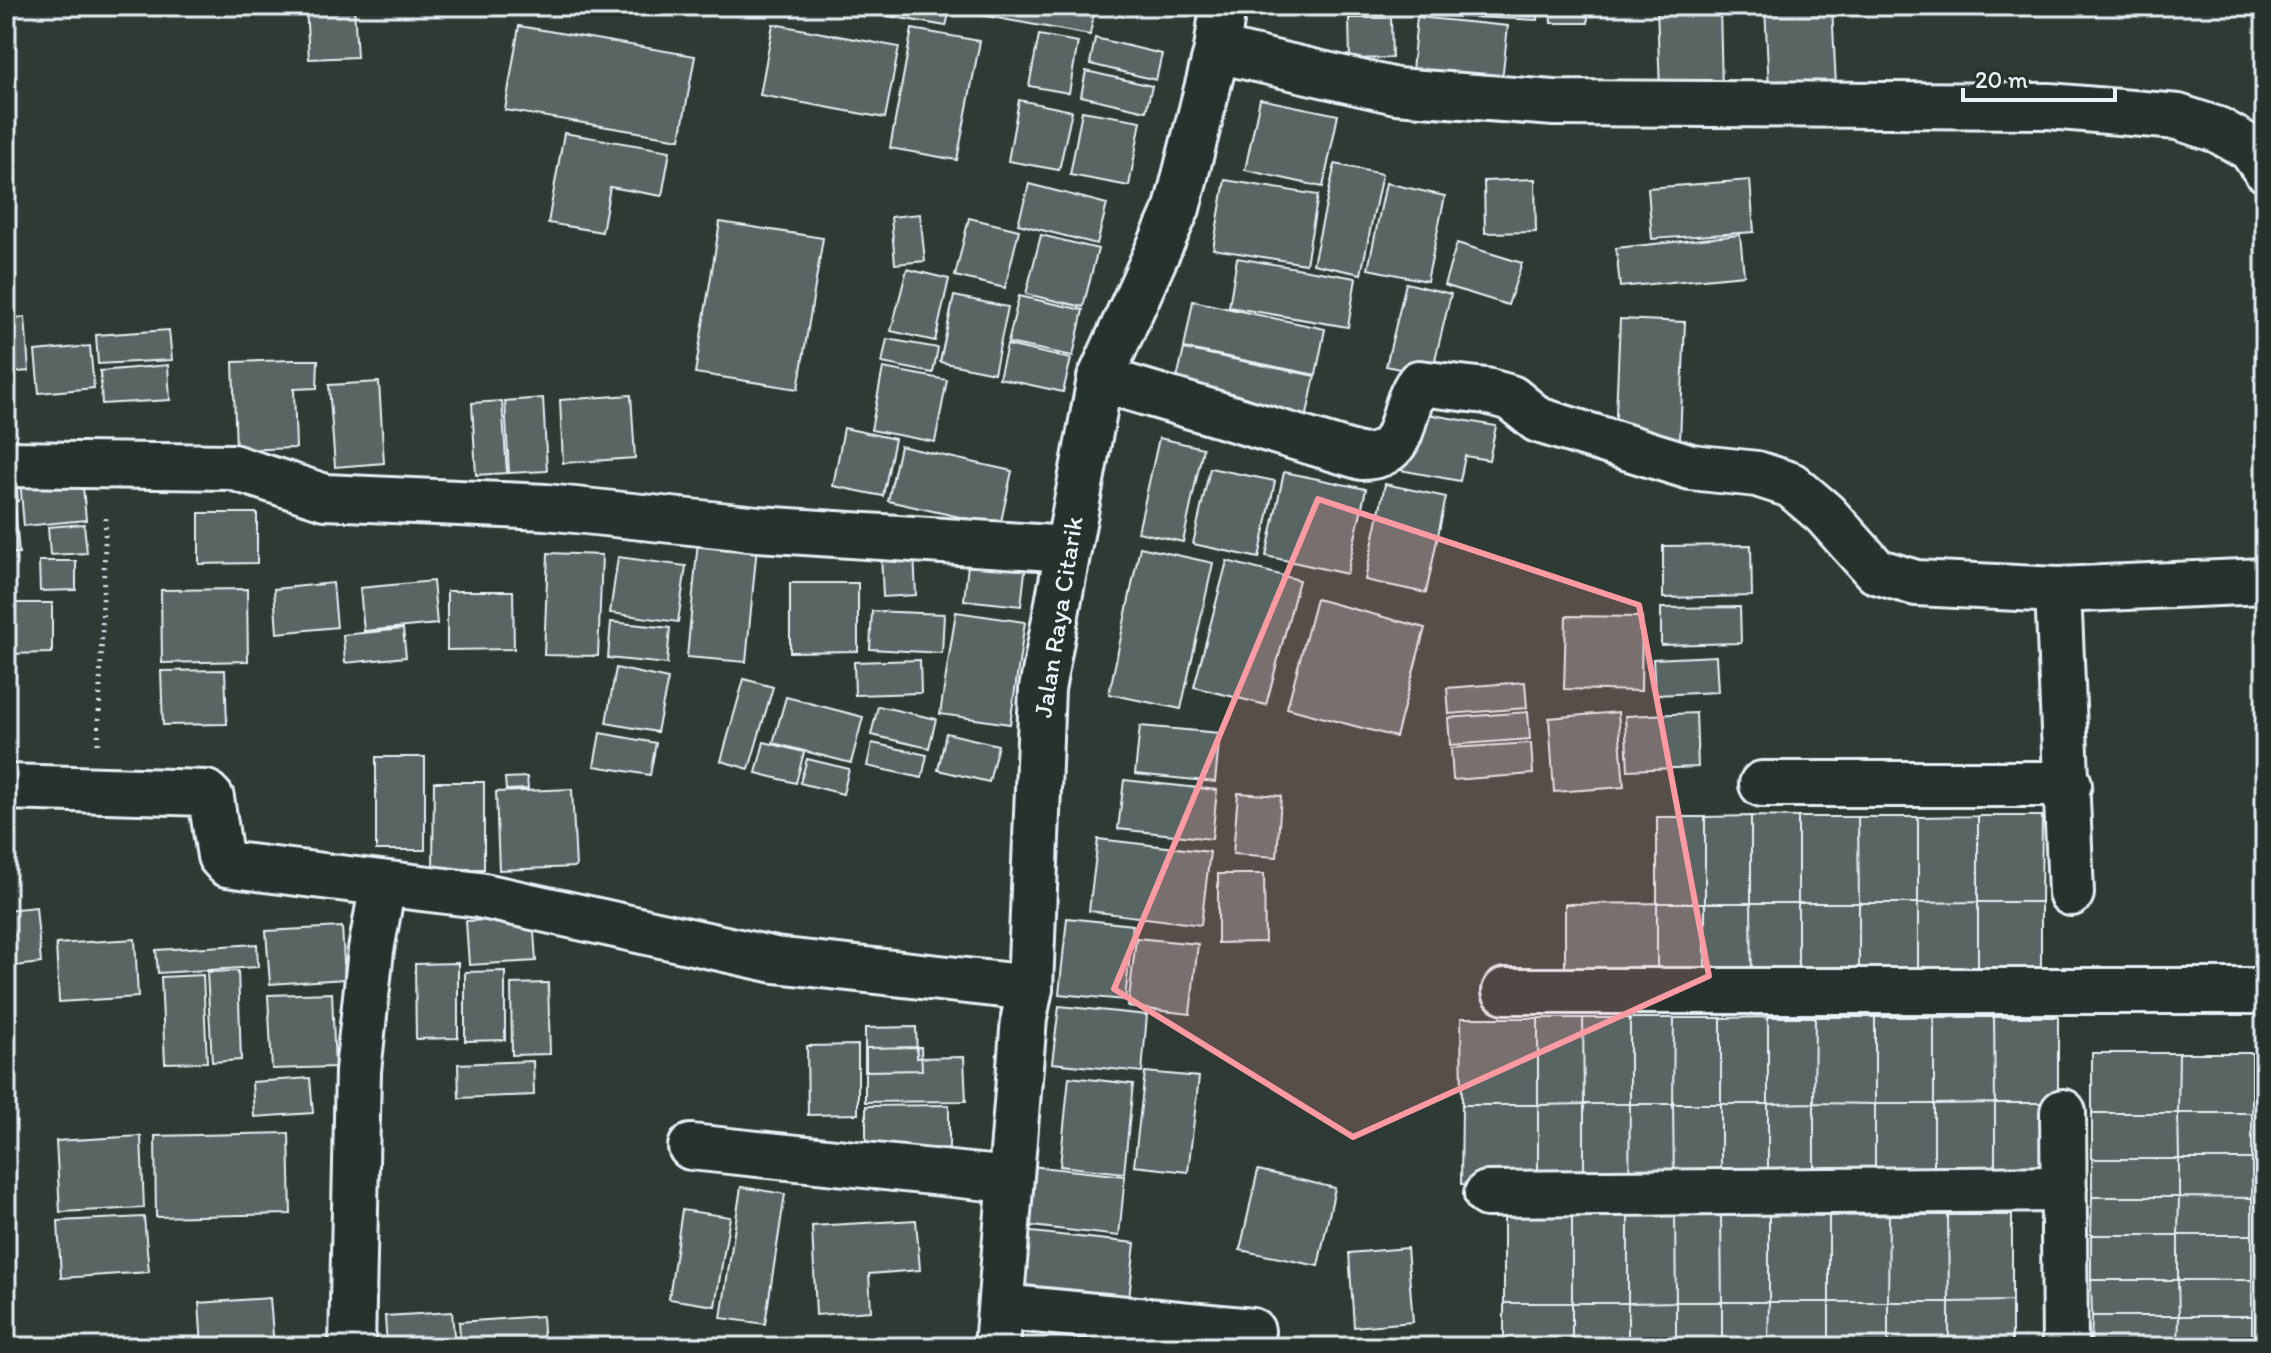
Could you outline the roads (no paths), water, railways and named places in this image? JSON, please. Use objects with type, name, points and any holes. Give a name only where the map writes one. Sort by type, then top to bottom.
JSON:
[{"type":"street","name":"Jalan Raya Citarik","points":[[1000,1327],[1009,1180],[1024,1018],[1030,988],[1042,689],[1100,379],[1177,208],[1217,50],[1223,6]]},
{"type":"street","points":[[1217,50],[1396,91],[1554,103],[2049,106],[2178,117],[2218,130],[2250,148],[2265,169]]},
{"type":"street","points":[[1100,379],[1362,457],[1381,456],[1392,448],[1419,383],[1486,391],[1511,398],[1538,420],[1691,467],[1757,474],[1791,485],[1825,514],[1876,571],[1916,583],[2058,590],[2265,581]]},
{"type":"street","points":[[6,464],[232,467],[325,497],[546,507],[758,529],[1068,549]]},
{"type":"street","points":[[2058,590],[2069,784],[2071,893]]},
{"type":"street","points":[[1762,784],[2069,784]]},
{"type":"street","points":[[6,787],[206,793],[211,798],[220,856],[227,864],[479,895],[775,960],[1030,988]]},
{"type":"street","points":[[352,1347],[358,1071],[371,950],[383,884]]},
{"type":"street","points":[[1505,991],[2265,991]]},
{"type":"street","points":[[2063,1112],[2065,1347]]},
{"type":"street","points":[[691,1147],[1009,1180]]},
{"type":"street","points":[[1487,1194],[2064,1189]]},
{"type":"street","points":[[1000,1327],[1252,1331]]}]
